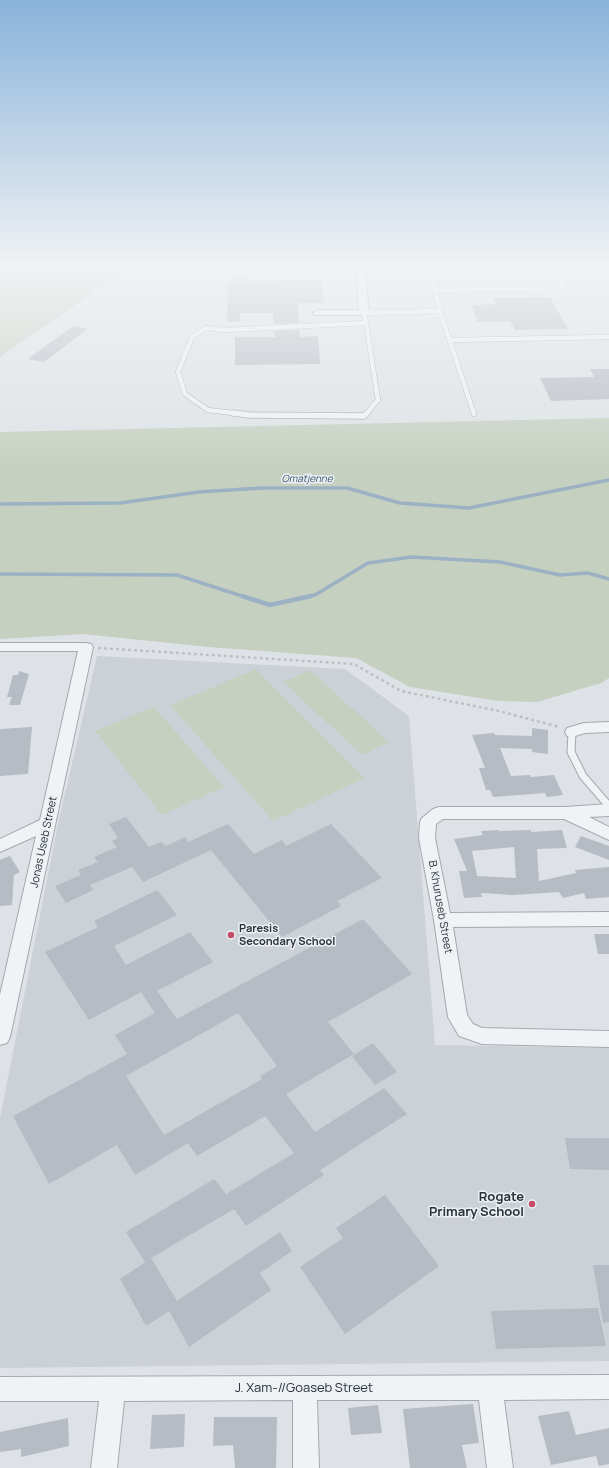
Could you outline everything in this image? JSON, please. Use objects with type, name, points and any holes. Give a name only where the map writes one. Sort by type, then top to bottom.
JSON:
[{"type":"street","points":[[0,647],[86,647]]},
{"type":"street","name":"Jonas Useb Street","points":[[0,1037],[86,647]]},
{"type":"street","points":[[572,732],[584,728],[609,727]]},
{"type":"street","name":"B. Khuruseb Street","points":[[609,810],[566,813],[439,813],[428,822],[427,838],[443,920],[458,1017],[466,1030],[482,1036],[609,1039]]},
{"type":"street","points":[[566,813],[609,834]]},
{"type":"street","points":[[0,846],[48,823]]},
{"type":"street","points":[[443,920],[609,919]]},
{"type":"street","points":[[490,1387],[500,1468]]},
{"type":"street","name":"J. Xam-//Goaseb Street","points":[[0,1389],[609,1387]]},
{"type":"street","points":[[104,1468],[113,1388]]},
{"type":"street","points":[[305,1388],[306,1468]]},
{"type":"lane","points":[[194,336],[192,337],[178,372],[185,394],[208,410],[249,415],[364,416],[378,400],[368,336]]},
{"type":"lane","points":[[448,336],[474,414]]},
{"type":"lane","points":[[450,340],[609,337]]},
{"type":"lane","points":[[572,732],[571,752],[583,776],[609,806]]},
{"type":"path","points":[[0,356],[30,336]]},
{"type":"path","points":[[86,647],[354,664],[402,691],[499,711],[572,732]]},
{"type":"shaded area","name":"Paresis Secondary School","points":[[97,656],[345,669],[409,716],[435,1045],[609,1048],[609,1361],[0,1368],[0,1118],[58,824]]},
{"type":"green space","points":[[0,336],[30,336],[0,356]]},
{"type":"green space","points":[[609,418],[609,678],[601,683],[537,702],[498,701],[410,687],[356,658],[208,647],[83,634],[0,639],[0,432]]},
{"type":"green space","points":[[256,669],[365,778],[273,821],[170,705]]},
{"type":"green space","points":[[310,670],[389,742],[362,755],[283,682]]},
{"type":"green space","points":[[154,707],[224,787],[162,815],[95,731]]},
{"type":"building","points":[[60,336],[79,336],[44,362],[28,359]]},
{"type":"building","points":[[275,336],[300,336],[300,337],[318,336],[320,364],[235,365],[235,337],[275,337]]},
{"type":"building","points":[[590,369],[609,369],[609,399],[551,401],[540,378],[594,377]]},
{"type":"building","points":[[19,671],[29,674],[20,705],[9,705],[12,697],[7,697],[13,675],[18,675]]},
{"type":"building","points":[[32,727],[28,774],[0,776],[0,729]]},
{"type":"building","points":[[532,728],[548,730],[548,754],[532,752],[532,749],[500,748],[511,776],[530,775],[531,777],[554,775],[563,795],[547,797],[545,793],[493,797],[490,790],[486,790],[479,768],[485,768],[472,735],[494,733],[495,735],[532,736]]},
{"type":"building","points":[[126,817],[149,847],[161,842],[166,846],[185,837],[188,842],[228,824],[254,854],[282,840],[286,846],[331,824],[382,878],[337,901],[341,906],[282,937],[211,850],[143,882],[132,867],[90,885],[93,890],[66,903],[55,886],[81,875],[78,870],[98,862],[94,857],[117,847],[112,841],[118,838],[109,824]]},
{"type":"building","points":[[531,830],[531,832],[562,830],[567,848],[537,849],[539,881],[576,873],[575,870],[609,867],[609,897],[586,899],[584,893],[563,898],[559,892],[513,895],[481,893],[482,897],[464,898],[459,871],[467,871],[454,839],[483,835],[481,831]],"holes":[[[514,847],[516,878],[477,876],[472,851]]]},
{"type":"building","points":[[581,836],[609,846],[609,860],[575,847]]},
{"type":"building","points":[[10,856],[20,872],[14,875],[12,905],[0,906],[0,860]]},
{"type":"building","points":[[157,890],[177,915],[114,946],[126,965],[190,932],[213,962],[157,991],[177,1019],[363,919],[412,974],[328,1022],[354,1054],[286,1094],[315,1132],[384,1088],[407,1114],[320,1170],[324,1175],[246,1226],[234,1209],[151,1258],[177,1301],[280,1232],[292,1251],[260,1273],[271,1290],[189,1347],[169,1311],[146,1326],[120,1279],[150,1259],[145,1262],[126,1232],[214,1179],[226,1194],[294,1153],[265,1116],[197,1156],[188,1143],[135,1175],[117,1145],[49,1184],[13,1116],[127,1054],[115,1035],[155,1013],[141,992],[89,1020],[45,952],[98,927],[94,921]],"holes":[[[238,1013],[277,1066],[260,1076],[262,1079],[164,1135],[126,1076]]]},
{"type":"building","points":[[594,934],[609,934],[609,954],[598,954]]},
{"type":"building","points":[[373,1043],[397,1072],[375,1085],[352,1056]]},
{"type":"building","points":[[565,1138],[609,1138],[609,1170],[570,1169]]},
{"type":"building","points":[[385,1195],[439,1266],[345,1334],[300,1267],[343,1238],[336,1228]]},
{"type":"building","points":[[593,1265],[609,1265],[609,1322],[603,1323]]},
{"type":"building","points":[[598,1308],[606,1346],[496,1349],[491,1311]]},
{"type":"building","points":[[473,1404],[479,1443],[462,1445],[467,1468],[410,1468],[403,1409]]},
{"type":"building","points":[[378,1405],[382,1433],[351,1435],[348,1408]]},
{"type":"building","points":[[569,1411],[576,1435],[609,1428],[609,1464],[599,1466],[596,1456],[551,1465],[538,1416]]},
{"type":"building","points":[[185,1414],[184,1447],[150,1449],[152,1415]]},
{"type":"building","points":[[214,1417],[277,1417],[276,1468],[235,1468],[233,1445],[213,1446]]},
{"type":"building","points":[[68,1418],[69,1446],[21,1457],[21,1449],[0,1452],[0,1432]]},
{"type":"waterway","name":"Omatjenne","points":[[0,504],[120,503],[199,492],[261,488],[347,488],[400,503],[469,508],[609,480]]},
{"type":"waterway","points":[[306,597],[315,595],[368,563],[412,557],[500,562],[560,575],[588,573],[609,579]]},
{"type":"waterway","points":[[0,574],[177,575],[245,597]]},
{"type":"waterway","points":[[242,596],[270,605],[311,596]]},
{"type":"place","name":"Paresis Secondary School","points":[[231,935]]},
{"type":"place","name":"Rogate Primary School","points":[[532,1204]]}]
